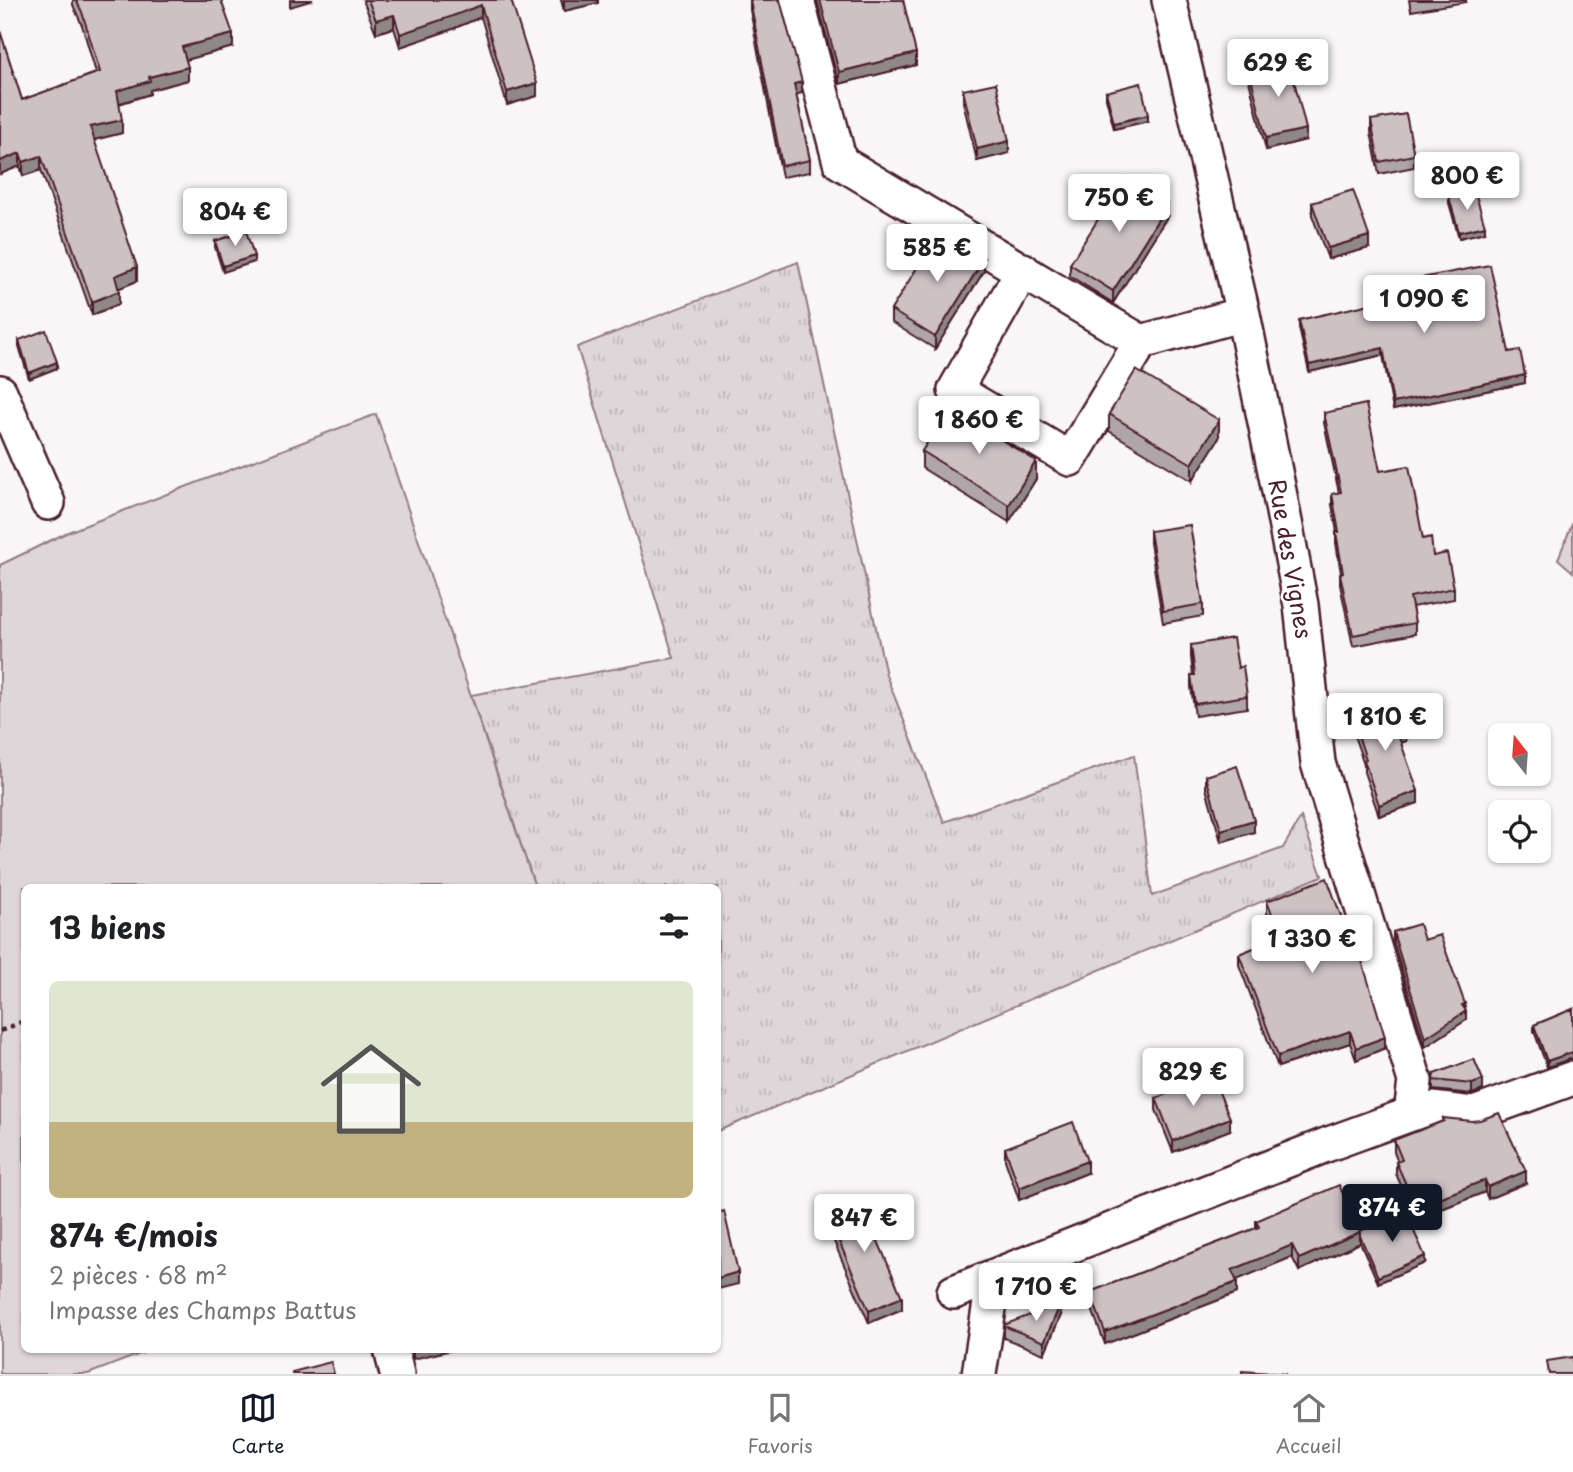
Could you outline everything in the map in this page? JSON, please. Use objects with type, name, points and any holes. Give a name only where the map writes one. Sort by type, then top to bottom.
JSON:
[{"type":"street","points":[[797,0],[840,162],[1141,342]]},
{"type":"street","name":"Rue des Vignes","points":[[1169,0],[1242,314],[1301,605],[1318,763],[1415,1081],[1411,1114]]},
{"type":"street","points":[[1023,270],[955,390],[1070,458],[1141,342],[1242,314]]},
{"type":"street","points":[[0,392],[48,503]]},
{"type":"street","points":[[954,1292],[1411,1114],[1434,1109],[1474,1114],[1573,1078]]},
{"type":"street","points":[[979,1374],[994,1276]]},
{"type":"street","points":[[392,1353],[397,1374]]},
{"type":"path","points":[[0,1031],[21,1022]]},
{"type":"green space","points":[[798,262],[886,675],[944,822],[1134,755],[1152,896],[1283,848],[1301,817],[1322,876],[721,1130],[721,884],[534,884],[471,695],[674,658],[577,347]]},
{"type":"green space","points":[[376,414],[534,884],[21,884],[21,1353],[143,1353],[88,1374],[0,1374],[0,565],[68,532]]},
{"type":"green space","points":[[1573,522],[1573,572],[1558,559]]},
{"type":"building","points":[[76,0],[221,0],[233,34],[182,47],[188,67],[149,77],[150,81],[117,91],[122,120],[90,127],[137,267],[115,276],[119,291],[92,302],[41,156],[23,162],[20,153],[0,161],[0,31],[22,100],[100,72]]},
{"type":"building","points":[[368,0],[511,0],[537,83],[507,92],[481,5],[400,34],[394,15],[376,20]]},
{"type":"building","points":[[750,0],[780,0],[802,82],[794,84],[810,160],[782,166]]},
{"type":"building","points":[[820,0],[903,0],[916,53],[839,72]]},
{"type":"building","points":[[1289,60],[1306,129],[1266,138],[1249,70]]},
{"type":"building","points":[[996,83],[1009,141],[977,149],[963,90]]},
{"type":"building","points":[[1141,83],[1148,115],[1114,123],[1106,92]]},
{"type":"building","points":[[1406,114],[1414,155],[1379,162],[1371,120]]},
{"type":"building","points":[[1124,178],[1167,205],[1113,291],[1070,264]]},
{"type":"building","points":[[1353,190],[1369,236],[1328,248],[1312,203]]},
{"type":"building","points":[[1475,192],[1485,226],[1459,232],[1449,197]]},
{"type":"building","points":[[246,231],[254,256],[223,266],[215,241]]},
{"type":"building","points":[[939,232],[984,259],[935,337],[891,310]]},
{"type":"building","points":[[1490,265],[1509,352],[1520,350],[1525,375],[1393,403],[1383,348],[1309,365],[1299,320],[1397,298],[1394,283]]},
{"type":"building","points":[[46,330],[57,362],[29,373],[19,340]]},
{"type":"building","points":[[1136,370],[1219,420],[1192,464],[1109,414]]},
{"type":"building","points":[[1366,404],[1380,471],[1409,466],[1423,539],[1431,537],[1433,556],[1447,553],[1454,588],[1410,597],[1415,623],[1353,635],[1340,574],[1343,573],[1336,532],[1339,532],[1332,494],[1341,492],[1324,413]]},
{"type":"building","points":[[949,408],[1036,461],[1009,505],[922,451]]},
{"type":"building","points":[[1190,525],[1203,604],[1163,611],[1150,531]]},
{"type":"building","points":[[1233,638],[1238,668],[1243,666],[1247,696],[1195,704],[1191,645]]},
{"type":"building","points":[[1399,704],[1406,729],[1397,732],[1418,791],[1379,805],[1352,718]]},
{"type":"building","points":[[1237,766],[1254,820],[1221,830],[1206,776]]},
{"type":"building","points":[[1327,878],[1351,943],[1356,941],[1385,1037],[1356,1048],[1350,1031],[1278,1056],[1239,954],[1281,937],[1267,901]]},
{"type":"building","points":[[1419,924],[1424,940],[1440,935],[1466,1011],[1425,1038],[1393,932]]},
{"type":"building","points":[[1573,1009],[1573,1052],[1547,1061],[1534,1025]]},
{"type":"building","points":[[1474,1059],[1483,1080],[1472,1084],[1433,1080],[1434,1074]]},
{"type":"building","points":[[1212,1076],[1230,1118],[1173,1141],[1156,1098]]},
{"type":"building","points":[[1499,1113],[1526,1171],[1488,1187],[1485,1180],[1416,1207],[1396,1162],[1402,1160],[1394,1140],[1444,1121],[1443,1118],[1472,1121]]},
{"type":"building","points":[[1073,1122],[1087,1161],[1019,1188],[1005,1148]]},
{"type":"building","points":[[1339,1185],[1360,1232],[1299,1259],[1292,1245],[1232,1270],[1237,1282],[1105,1332],[1090,1292],[1259,1227],[1256,1221]]},
{"type":"building","points":[[859,1197],[902,1297],[869,1311],[826,1211]]},
{"type":"building","points":[[724,1211],[738,1272],[721,1277],[721,1212]]},
{"type":"building","points":[[1405,1211],[1425,1256],[1378,1277],[1360,1231]]},
{"type":"building","points":[[1061,1303],[1044,1342],[1004,1326],[1004,1325]]},
{"type":"building","points":[[1573,1357],[1573,1374],[1549,1374],[1547,1361]]},
{"type":"building","points":[[331,1362],[334,1374],[292,1374],[292,1372]]},
{"type":"building","points":[[1242,1371],[1286,1374],[1242,1374]]}]
